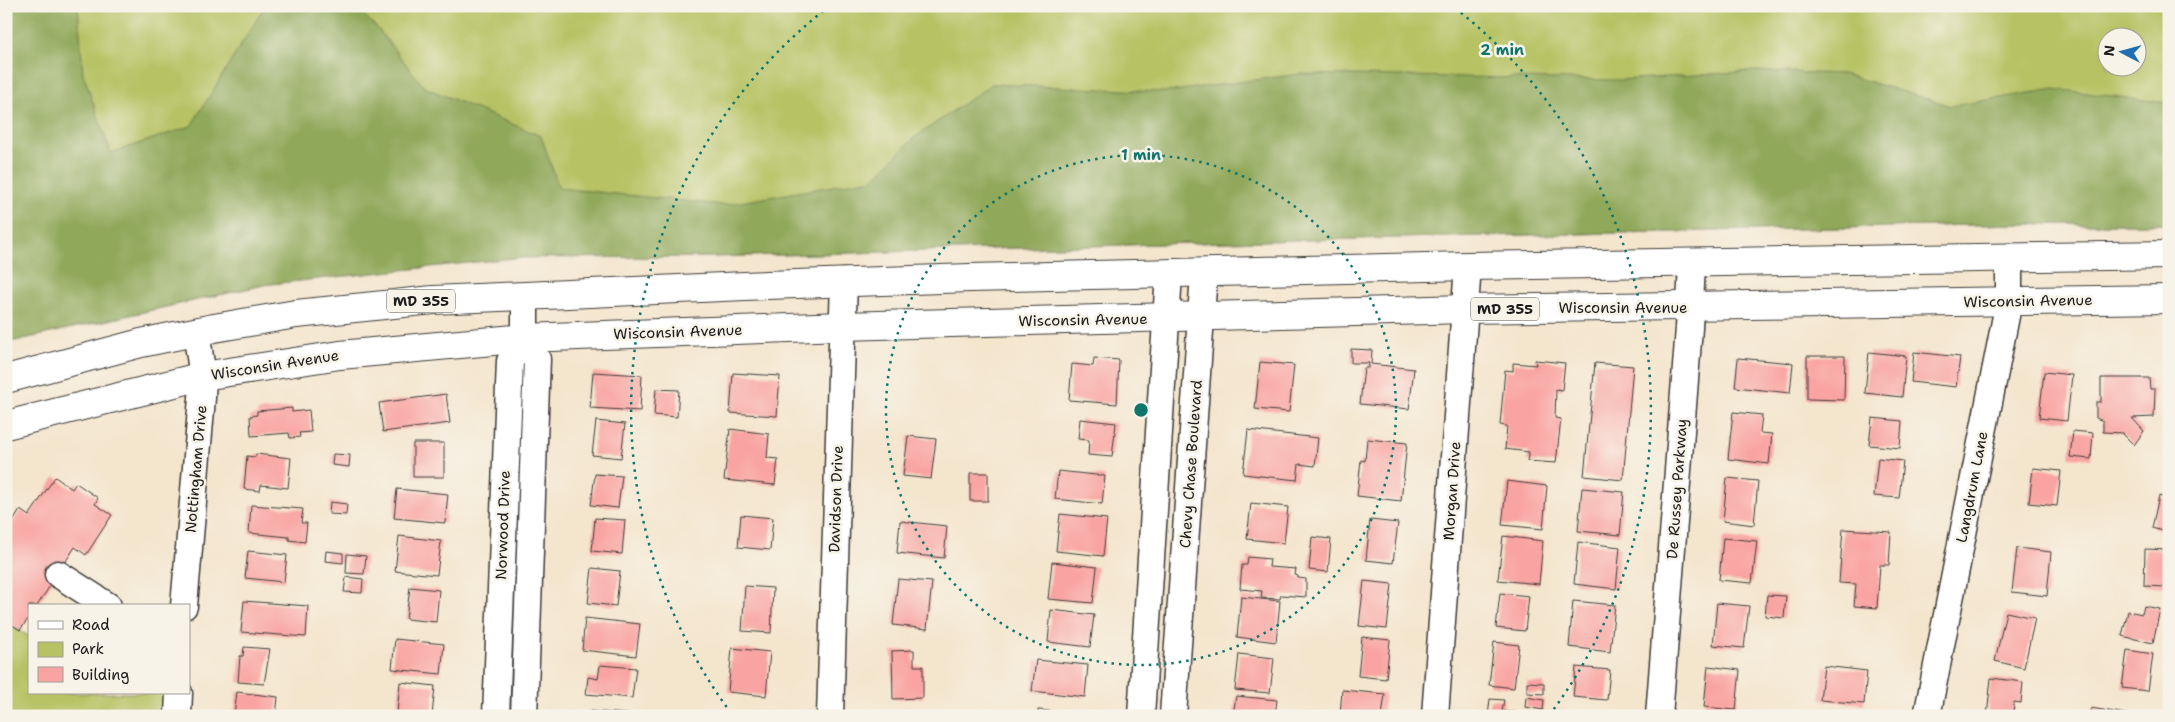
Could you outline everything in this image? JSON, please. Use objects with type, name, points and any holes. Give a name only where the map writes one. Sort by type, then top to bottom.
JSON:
[{"type":"main road","name":"MD 355","points":[[6,378],[141,343],[196,332],[314,312],[432,300],[844,282],[1468,266],[2169,254]]},
{"type":"main road","name":"Wisconsin Avenue","points":[[6,425],[203,376],[340,355],[525,338],[842,326],[1201,318],[1466,309],[2169,299]]},
{"type":"street","name":"Langdrum Lane","points":[[1927,716],[2009,301],[2009,257]]},
{"type":"street","name":"De Russey Parkway","points":[[1659,716],[1692,263]]},
{"type":"street","name":"Morgan Drive","points":[[1435,716],[1468,266]]},
{"type":"street","points":[[1140,716],[1146,651],[1169,274]]},
{"type":"street","name":"Chevy Chase Boulevard","points":[[1173,716],[1204,274]]},
{"type":"street","name":"Davidson Drive","points":[[830,716],[844,282]]},
{"type":"street","name":"Norwood Drive","points":[[524,716],[537,359],[525,338],[525,296]]},
{"type":"street","name":"Nottingham Drive","points":[[184,604],[203,376],[196,332]]},
{"type":"street","name":"Norwood Drive","points":[[496,716],[510,361],[525,338]]},
{"type":"street","points":[[501,567],[529,568]]},
{"type":"street","points":[[58,574],[105,604]]},
{"type":"street","points":[[1146,651],[1178,654]]},
{"type":"street","points":[[178,716],[179,694]]},
{"type":"green space","points":[[6,6],[2169,6],[2169,224],[2020,224],[1262,241],[713,257],[521,257],[269,284],[6,343]]},
{"type":"green space","points":[[6,6],[78,6],[83,74],[111,153],[191,126],[265,6],[355,6],[378,29],[424,87],[541,136],[559,188],[723,205],[873,179],[914,138],[992,84],[1165,92],[1300,74],[1621,80],[1755,71],[1843,74],[1951,106],[2054,89],[2169,103],[2169,224],[2020,224],[1262,241],[713,257],[515,258],[262,285],[6,343]]},
{"type":"green space","points":[[6,623],[28,635],[28,694],[168,694],[169,716],[6,716]]},
{"type":"building","points":[[1351,349],[1372,350],[1371,364],[1414,369],[1409,409],[1360,404],[1364,368],[1368,368],[1369,363],[1351,363]]},
{"type":"building","points":[[1869,352],[1906,356],[1902,397],[1865,393]]},
{"type":"building","points":[[1914,352],[1960,357],[1956,387],[1911,382]]},
{"type":"building","points":[[1807,356],[1845,356],[1844,400],[1807,399]]},
{"type":"building","points":[[1094,358],[1119,360],[1117,404],[1069,400],[1072,364],[1093,366]]},
{"type":"building","points":[[1738,358],[1793,363],[1790,393],[1735,387]]},
{"type":"building","points":[[1535,360],[1565,363],[1562,390],[1556,389],[1555,418],[1561,419],[1556,463],[1527,461],[1529,452],[1505,449],[1507,426],[1500,425],[1505,370],[1513,371],[1513,363],[1536,365]]},
{"type":"building","points":[[1260,362],[1294,365],[1289,412],[1255,409]]},
{"type":"building","points":[[1595,363],[1633,366],[1623,480],[1584,476]]},
{"type":"building","points":[[593,372],[642,375],[640,411],[590,408]]},
{"type":"building","points":[[2044,372],[2072,375],[2067,421],[2039,418]]},
{"type":"building","points":[[733,373],[780,376],[777,416],[730,413]]},
{"type":"building","points":[[2101,378],[2149,378],[2150,389],[2155,389],[2154,417],[2132,418],[2144,431],[2134,445],[2122,433],[2103,432],[2103,421],[2096,418],[2096,402],[2101,402]]},
{"type":"building","points":[[656,389],[679,390],[677,417],[654,415]]},
{"type":"building","points":[[446,394],[450,423],[383,432],[379,403]]},
{"type":"building","points":[[292,408],[292,412],[309,410],[311,432],[299,433],[300,437],[290,438],[289,433],[251,436],[250,416],[257,415],[257,411]]},
{"type":"building","points":[[1733,412],[1762,415],[1760,433],[1772,434],[1769,464],[1728,459]]},
{"type":"building","points":[[1872,418],[1902,421],[1900,448],[1869,445]]},
{"type":"building","points":[[1080,419],[1116,423],[1112,457],[1088,455],[1089,440],[1078,439]]},
{"type":"building","points":[[596,421],[625,424],[621,458],[592,455]]},
{"type":"building","points":[[730,429],[769,434],[767,458],[778,459],[775,485],[724,480]]},
{"type":"building","points":[[1248,430],[1318,438],[1315,466],[1299,464],[1297,480],[1243,474]]},
{"type":"building","points":[[2073,431],[2093,433],[2091,459],[2070,457]]},
{"type":"building","points":[[908,436],[936,439],[931,479],[903,476]]},
{"type":"building","points":[[1367,439],[1407,443],[1401,501],[1357,496],[1361,460],[1365,461]]},
{"type":"building","points":[[413,443],[444,443],[444,477],[413,477]]},
{"type":"building","points":[[256,454],[291,458],[288,488],[261,485],[260,491],[244,489],[247,456],[255,457]]},
{"type":"building","points":[[333,454],[350,455],[349,467],[332,465]]},
{"type":"building","points":[[1878,458],[1903,461],[1899,498],[1874,496]]},
{"type":"building","points":[[2033,468],[2061,471],[2057,506],[2029,503]]},
{"type":"building","points":[[1058,471],[1105,476],[1102,504],[1055,499]]},
{"type":"building","points":[[970,473],[988,473],[988,501],[970,501]]},
{"type":"building","points":[[595,474],[622,476],[618,508],[591,505]]},
{"type":"building","points":[[55,477],[72,489],[76,483],[98,498],[95,504],[112,515],[86,555],[75,547],[38,604],[28,604],[28,619],[20,630],[6,621],[6,533],[20,510],[29,516]]},
{"type":"building","points":[[1727,478],[1758,481],[1754,525],[1723,521]]},
{"type":"building","points":[[1507,481],[1547,486],[1543,529],[1502,525]]},
{"type":"building","points":[[1582,488],[1624,492],[1620,535],[1578,531]]},
{"type":"building","points":[[397,489],[448,494],[445,523],[394,518]]},
{"type":"building","points":[[2159,496],[2169,499],[2169,533],[2152,528]]},
{"type":"building","points":[[330,502],[347,504],[346,515],[329,514]]},
{"type":"building","points":[[1251,503],[1288,507],[1284,543],[1247,539]]},
{"type":"building","points":[[251,505],[303,509],[301,523],[307,523],[305,542],[289,540],[289,537],[249,533]]},
{"type":"building","points":[[1060,514],[1107,519],[1103,556],[1056,551]]},
{"type":"building","points":[[741,515],[773,518],[770,550],[738,547]]},
{"type":"building","points":[[595,518],[625,520],[622,554],[592,551]]},
{"type":"building","points":[[1370,520],[1398,523],[1393,563],[1366,560]]},
{"type":"building","points":[[900,521],[947,526],[944,558],[897,553]]},
{"type":"building","points":[[1843,529],[1891,532],[1889,565],[1880,565],[1877,608],[1854,606],[1856,584],[1839,583]]},
{"type":"building","points":[[399,536],[441,541],[437,575],[395,571]]},
{"type":"building","points":[[1503,536],[1543,541],[1539,584],[1498,580]]},
{"type":"building","points":[[1312,537],[1331,539],[1328,572],[1309,570]]},
{"type":"building","points":[[1723,538],[1757,541],[1752,583],[1719,580]]},
{"type":"building","points":[[1578,542],[1620,547],[1616,589],[1574,584]]},
{"type":"building","points":[[2017,548],[2051,552],[2047,596],[2012,592]]},
{"type":"building","points":[[2145,549],[2169,550],[2169,587],[2144,586]]},
{"type":"building","points":[[248,551],[287,555],[284,582],[245,578]]},
{"type":"building","points":[[326,551],[343,553],[343,563],[325,561]]},
{"type":"building","points":[[347,554],[366,556],[364,574],[346,573]]},
{"type":"building","points":[[1248,557],[1270,559],[1269,567],[1296,569],[1295,575],[1298,578],[1306,579],[1306,597],[1281,595],[1280,599],[1261,598],[1262,591],[1240,589],[1242,565],[1247,565]]},
{"type":"building","points":[[1052,562],[1097,567],[1093,603],[1048,599]]},
{"type":"building","points":[[592,568],[620,571],[616,606],[588,603]]},
{"type":"building","points":[[346,577],[363,579],[362,593],[344,592]]},
{"type":"building","points":[[898,579],[932,582],[927,629],[893,625]]},
{"type":"building","points":[[1364,581],[1392,584],[1387,629],[1359,626]]},
{"type":"building","points":[[745,586],[773,588],[771,633],[742,631]]},
{"type":"building","points":[[410,587],[439,590],[436,622],[406,619]]},
{"type":"building","points":[[1500,593],[1529,596],[1525,631],[1496,628]]},
{"type":"building","points":[[1767,595],[1786,596],[1784,618],[1765,616]]},
{"type":"building","points":[[1241,597],[1280,601],[1276,642],[1237,637]]},
{"type":"building","points":[[244,601],[308,606],[306,637],[241,632]]},
{"type":"building","points":[[1573,601],[1615,605],[1610,652],[1569,647]]},
{"type":"building","points":[[1717,603],[1749,606],[1744,648],[1713,645]]},
{"type":"building","points":[[2144,606],[2160,609],[2153,643],[2122,636],[2128,611],[2142,614]]},
{"type":"building","points":[[1051,610],[1094,615],[1090,647],[1048,642]]},
{"type":"building","points":[[2006,612],[2035,618],[2024,668],[1995,661]]},
{"type":"building","points":[[585,618],[640,624],[636,656],[582,650]]},
{"type":"building","points":[[1362,637],[1390,640],[1386,679],[1358,676]]},
{"type":"building","points":[[395,639],[444,644],[441,674],[392,669]]},
{"type":"building","points":[[1494,642],[1519,645],[1514,688],[1489,685]]},
{"type":"building","points":[[244,647],[270,649],[264,684],[238,682],[240,656],[243,656]]},
{"type":"building","points":[[732,648],[770,652],[766,696],[728,692]]},
{"type":"building","points":[[914,650],[914,666],[923,666],[923,698],[893,699],[892,651]]},
{"type":"building","points":[[2127,650],[2153,654],[2148,691],[2122,688]]},
{"type":"building","points":[[1239,654],[1274,658],[1270,693],[1235,690]]},
{"type":"building","points":[[1036,660],[1088,665],[1085,697],[1032,691]]},
{"type":"building","points":[[600,665],[636,668],[632,698],[586,694],[588,677],[598,679]]},
{"type":"building","points":[[1708,666],[1740,670],[1736,710],[1704,707]]},
{"type":"building","points":[[1824,666],[1867,671],[1864,704],[1820,700]]},
{"type":"building","points":[[1576,667],[1610,670],[1607,700],[1573,697]]},
{"type":"building","points":[[1991,678],[2023,682],[2021,703],[2014,702],[2013,716],[1987,716]]},
{"type":"building","points":[[400,682],[435,686],[432,716],[397,713]]},
{"type":"building","points":[[1527,682],[1544,683],[1544,694],[1527,693]]},
{"type":"building","points":[[1342,690],[1385,694],[1382,716],[1340,716]]},
{"type":"building","points":[[237,692],[278,697],[276,716],[234,716]]},
{"type":"building","points":[[1236,696],[1277,700],[1275,716],[1233,716]]},
{"type":"building","points":[[1526,697],[1544,700],[1543,710],[1525,707]]},
{"type":"building","points":[[1490,699],[1504,700],[1502,711],[1516,712],[1515,716],[1488,716]]},
{"type":"building","points":[[2091,708],[2132,715],[2132,716],[2090,716]]},
{"type":"building","points":[[1038,710],[1080,714],[1080,716],[1038,716]]},
{"type":"building","points":[[591,711],[629,714],[629,716],[590,716]]}]
